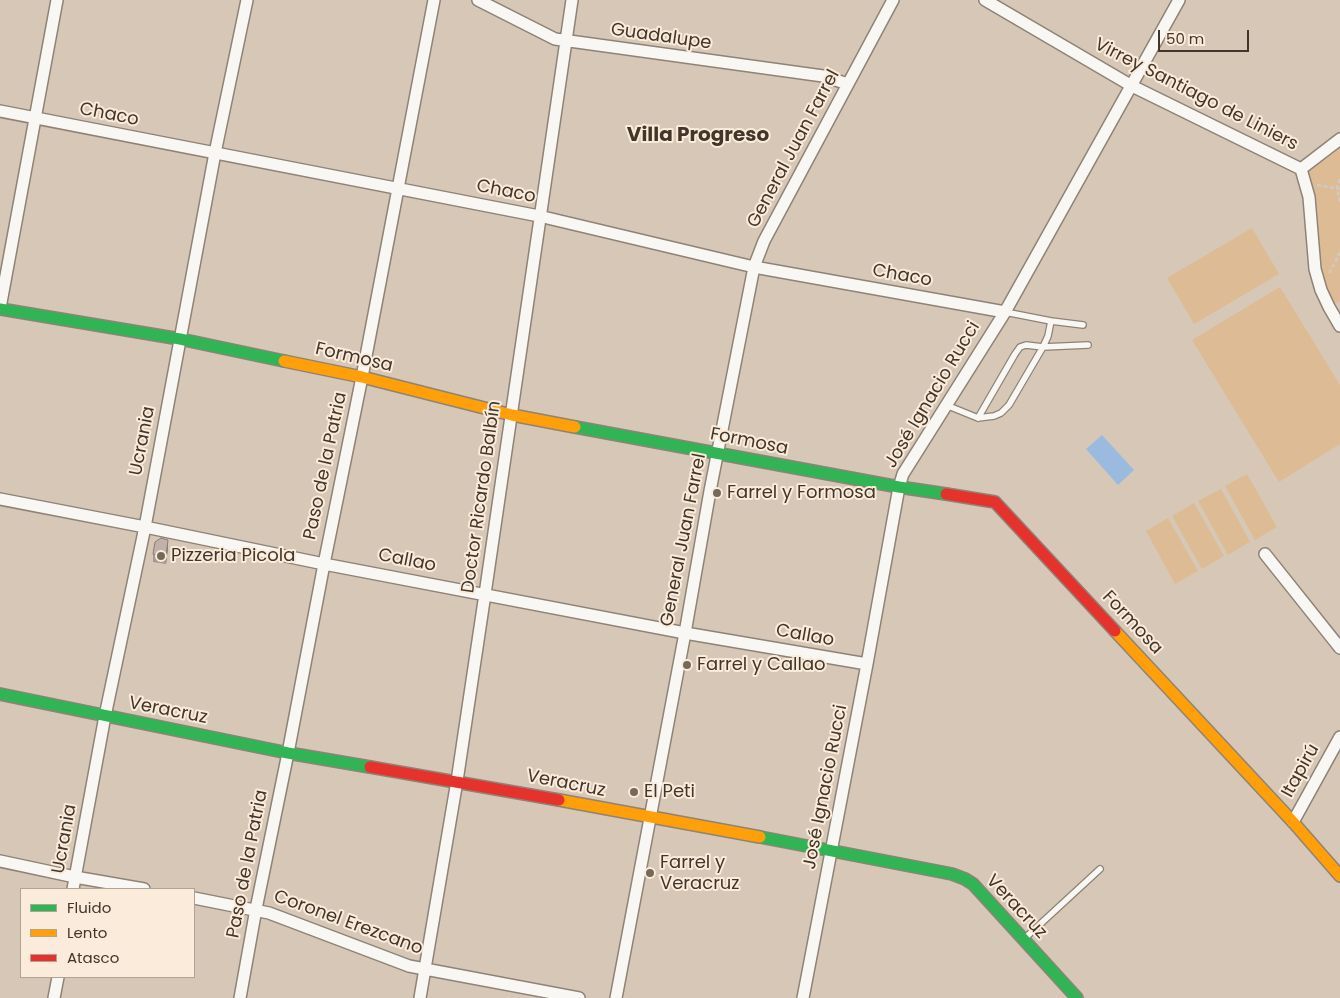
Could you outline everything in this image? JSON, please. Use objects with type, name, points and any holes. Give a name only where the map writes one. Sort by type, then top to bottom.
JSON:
[{"type":"street","points":[[0,308],[57,0]]},
{"type":"street","name":"Ucrania","points":[[73,888],[105,716],[145,526],[215,154],[247,0]]},
{"type":"street","name":"Paso de la Patria","points":[[240,998],[434,0]]},
{"type":"street","name":"Guadalupe","points":[[478,0],[547,36],[566,41],[823,76],[848,84]]},
{"type":"street","name":"Doctor Ricardo Balbín","points":[[420,998],[485,594],[572,0]]},
{"type":"street","name":"General Juan Farrel","points":[[616,998],[710,491],[754,267],[764,241],[892,0]]},
{"type":"street","name":"Virrey Santiago de Liniers","points":[[985,0],[1132,86],[1300,169],[1309,197],[1315,269],[1321,290],[1340,326]]},
{"type":"street","name":"José Ignacio Rucci","points":[[802,998],[903,474],[1005,312],[1180,0]]},
{"type":"street","name":"Chaco","points":[[0,111],[539,216],[754,267],[1005,312]]},
{"type":"street","points":[[1300,169],[1340,138]]},
{"type":"street","points":[[1329,307],[1340,301]]},
{"type":"street","name":"Formosa","points":[[0,308],[180,338],[362,378],[512,415],[899,488],[988,500],[998,504],[1293,822],[1340,876]]},
{"type":"street","name":"Callao","points":[[0,499],[145,526],[324,564],[685,633],[867,664]]},
{"type":"street","points":[[1264,554],[1340,648]]},
{"type":"street","name":"Veracruz","points":[[0,694],[288,753],[456,781],[952,874],[973,884],[1077,998]]},
{"type":"street","name":"Itapirú","points":[[1293,822],[1340,737]]},
{"type":"street","points":[[0,861],[138,888]]},
{"type":"street","name":"Coronel Erezcano","points":[[195,898],[256,909],[409,966],[579,998]]},
{"type":"street","points":[[54,998],[58,978]]},
{"type":"lane","points":[[1005,312],[1083,325]]},
{"type":"lane","points":[[946,405],[978,418],[1001,413],[1009,405],[1043,348],[1051,321]]},
{"type":"lane","points":[[978,418],[1020,347],[1026,345],[1043,348],[1088,346]]},
{"type":"lane","points":[[1024,940],[1100,869]]},
{"type":"path","points":[[1340,179],[1338,189],[1340,202]]},
{"type":"path","points":[[1306,184],[1338,189]]},
{"type":"path","points":[[1321,290],[1340,253]]},
{"type":"shaded area","points":[[1340,139],[1340,301],[1329,307],[1321,290],[1301,169]]},
{"type":"shaded area","points":[[1252,228],[1279,274],[1194,324],[1167,278]]},
{"type":"shaded area","points":[[1280,287],[1340,385],[1340,444],[1279,482],[1192,340]]},
{"type":"shaded area","points":[[1247,474],[1277,527],[1255,540],[1225,486]]},
{"type":"shaded area","points":[[1221,489],[1250,542],[1228,555],[1198,501]]},
{"type":"shaded area","points":[[1194,503],[1224,556],[1202,569],[1172,516]]},
{"type":"shaded area","points":[[1168,518],[1198,571],[1175,584],[1146,531]]},
{"type":"water","points":[[1102,435],[1134,470],[1118,485],[1086,449]]},
{"type":"building","points":[[161,538],[168,540],[166,556],[153,554],[155,542]]},
{"type":"traffic: fast","points":[[0,309],[180,339],[284,361]]},
{"type":"traffic: fast","points":[[575,427],[946,494]]},
{"type":"traffic: fast","points":[[0,694],[288,753],[370,767]]},
{"type":"traffic: fast","points":[[760,837],[952,874],[965,879],[973,884],[1077,998]]},
{"type":"traffic: slow","points":[[284,361],[362,377],[512,415],[575,427]]},
{"type":"traffic: slow","points":[[1115,631],[1293,822],[1340,876]]},
{"type":"traffic: slow","points":[[559,800],[760,837]]},
{"type":"traffic: jam","points":[[946,494],[995,502],[1115,631]]},
{"type":"traffic: jam","points":[[370,767],[559,800]]},
{"type":"place","name":"Farrel y Formosa","points":[[717,493]]},
{"type":"place","name":"Pizzeria Picola","points":[[161,556]]},
{"type":"place","name":"Farrel y Callao","points":[[687,665]]},
{"type":"place","name":"El Peti","points":[[634,792]]},
{"type":"place","name":"Farrel y Veracruz","points":[[650,873]]},
{"type":"district","name":"Villa Progreso","points":[[698,136]]}]
